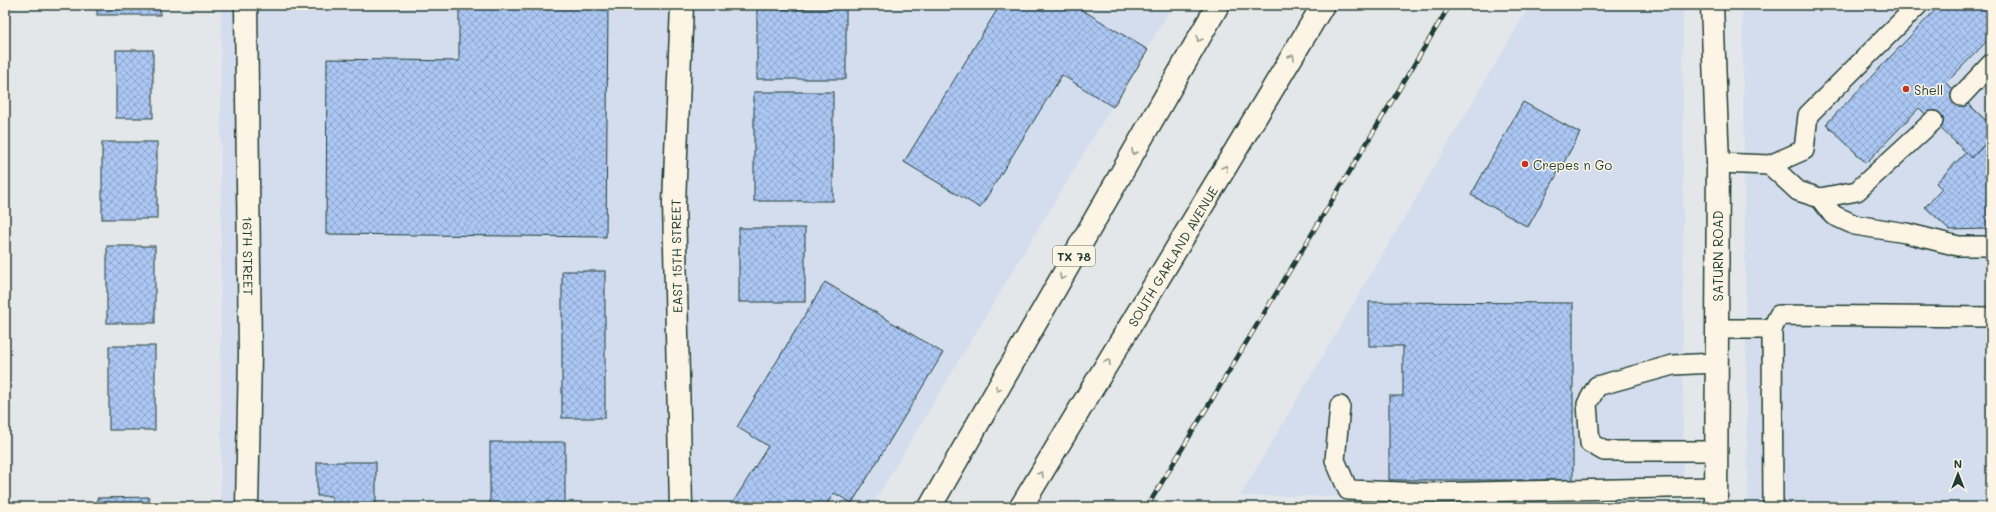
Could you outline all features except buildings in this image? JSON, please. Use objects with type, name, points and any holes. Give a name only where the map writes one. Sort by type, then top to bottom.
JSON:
[{"type":"street","name":"16TH STREET","points":[[246,5],[250,354],[246,507]]},
{"type":"street","name":"EAST 15TH STREET","points":[[682,5],[674,204],[682,507]]},
{"type":"street","name":"TX 78","points":[[930,507],[1218,5]]},
{"type":"street","name":"SOUTH GARLAND AVENUE","points":[[1021,507],[1323,5]]},
{"type":"street","name":"SATURN ROAD","points":[[1712,5],[1718,163],[1716,497]]},
{"type":"lane","points":[[1718,163],[1770,165],[1804,150],[1808,116],[1918,5]]},
{"type":"lane","points":[[1961,96],[1991,64]]},
{"type":"lane","points":[[1770,165],[1798,191],[1820,198],[1857,191],[1933,121]]},
{"type":"lane","points":[[1820,198],[1833,215],[1855,225],[1920,236],[1958,246],[1991,246]]},
{"type":"lane","points":[[1773,507],[1772,328],[1778,315],[1991,317]]},
{"type":"lane","points":[[1717,329],[1772,328]]},
{"type":"lane","points":[[1716,363],[1674,365],[1596,386],[1588,404],[1590,443],[1604,451],[1716,451]]},
{"type":"lane","points":[[1340,406],[1335,460],[1348,490],[1429,493],[1716,497]]},
{"type":"shaded area","points":[[221,5],[1173,5],[871,507],[221,507]]},
{"type":"shaded area","points":[[1530,5],[1683,5],[1683,498],[1240,496]]},
{"type":"shaded area","points":[[1742,5],[1991,5],[1991,507],[1748,507]]},
{"type":"railway","points":[[1147,507],[1450,5]]},
{"type":"place","name":"Shell","points":[[1906,89]]},
{"type":"place","name":"Crepes n Go","points":[[1525,164]]}]
